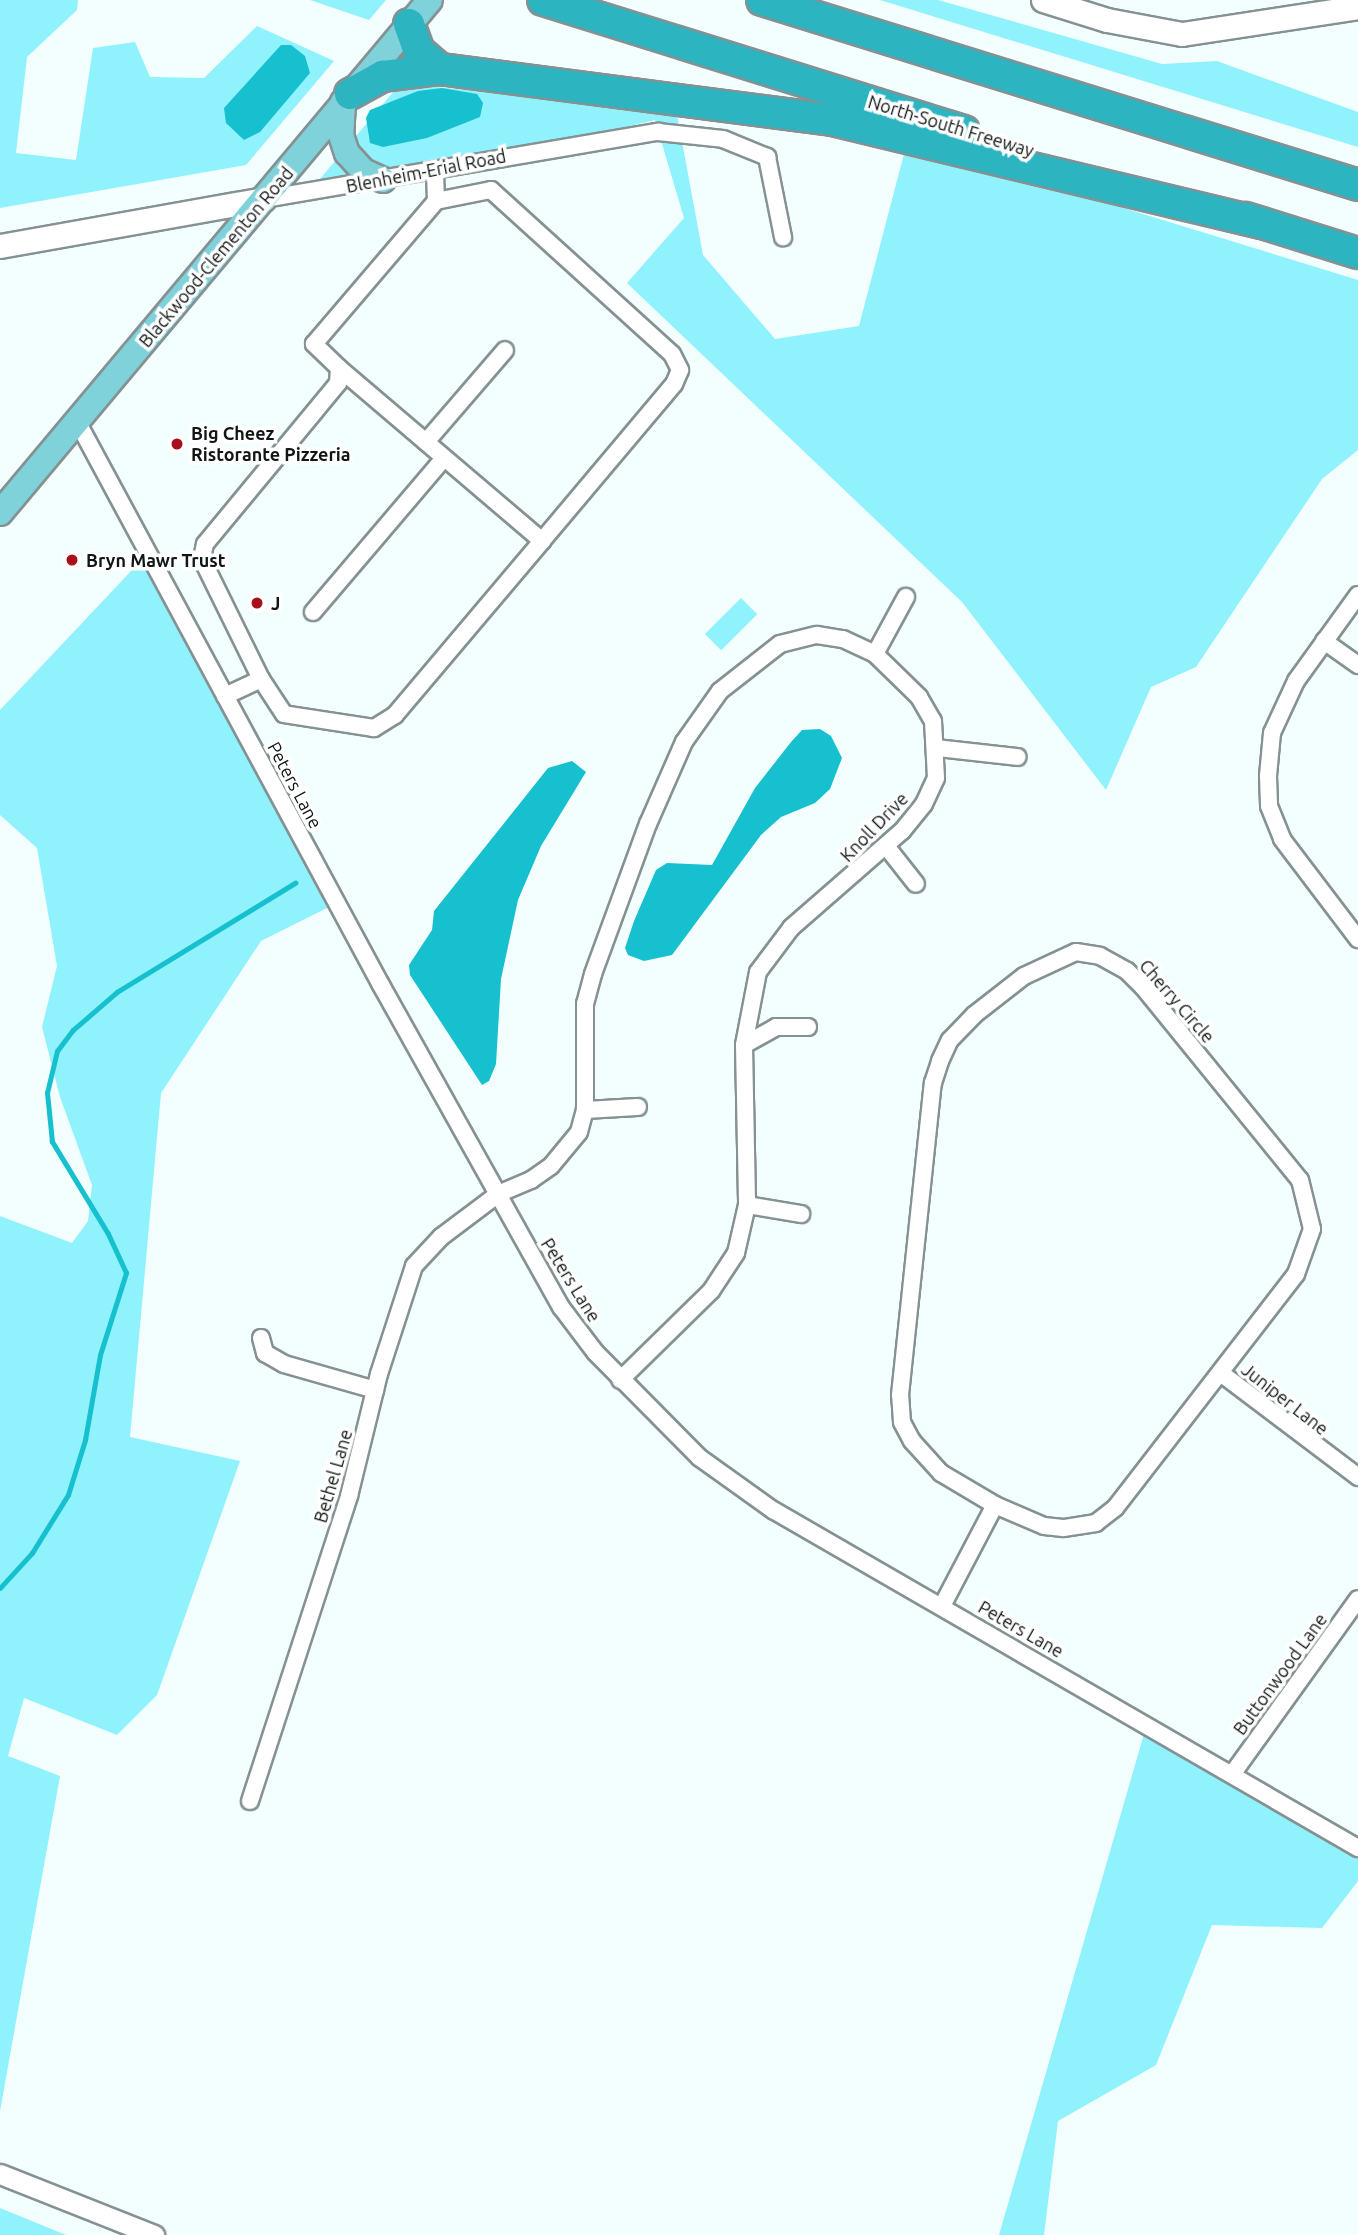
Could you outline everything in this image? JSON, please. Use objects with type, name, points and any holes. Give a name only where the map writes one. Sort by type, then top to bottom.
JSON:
[{"type":"highway","name":"North-South Freeway","points":[[543,0],[1358,253]]},
{"type":"highway","points":[[762,0],[1358,185]]},
{"type":"highway","points":[[409,24],[419,51],[440,69]]},
{"type":"highway","points":[[347,98],[383,76],[440,69],[832,120],[1262,223]]},
{"type":"main road","name":"Blackwood-Clementon Road","points":[[0,513],[430,0]]},
{"type":"main road","points":[[1043,0],[1107,20],[1182,34],[1358,7]]},
{"type":"main road","points":[[347,98],[341,135],[347,153],[363,171],[383,180]]},
{"type":"main road","name":"Blenheim-Erial Road","points":[[0,246],[264,199]]},
{"type":"street","name":"Blenheim-Erial Road","points":[[264,199],[659,132],[723,139],[752,147],[771,164],[783,237]]},
{"type":"street","points":[[339,368],[338,383],[205,544],[202,559],[261,679],[284,714],[383,726],[674,384],[680,370],[672,354],[491,190],[486,161]]},
{"type":"street","points":[[435,171],[436,201]]},
{"type":"street","points":[[491,190],[436,201],[314,344],[542,541]]},
{"type":"street","points":[[426,442],[505,350]]},
{"type":"street","name":"Peters Lane","points":[[78,423],[561,1307],[620,1380],[700,1458],[752,1495],[1358,1848]]},
{"type":"street","points":[[313,612],[444,458]]},
{"type":"street","points":[[1358,595],[1296,681],[1272,733],[1269,806],[1282,839],[1358,939]]},
{"type":"street","points":[[876,654],[906,597]]},
{"type":"street","name":"Knoll Drive","points":[[498,1194],[531,1180],[551,1166],[579,1132],[585,1110],[585,1004],[590,984],[648,824],[684,743],[720,691],[779,645],[817,635],[843,639],[876,654],[919,697],[933,721],[937,748],[936,778],[924,804],[886,846],[771,950],[758,972],[744,1045],[747,1205],[727,1273],[620,1380]]},
{"type":"street","points":[[1324,641],[1358,666]]},
{"type":"street","points":[[225,696],[261,679]]},
{"type":"street","points":[[937,748],[1017,757]]},
{"type":"street","points":[[886,846],[916,884]]},
{"type":"street","name":"Cherry Circle","points":[[1076,952],[1100,956],[1127,971],[1300,1180],[1312,1229],[1306,1254],[1222,1374],[1115,1508],[1096,1522],[1044,1525],[995,1505],[940,1473],[912,1441],[902,1422],[900,1395],[933,1083],[950,1040],[974,1015],[1024,976],[1076,952]]},
{"type":"street","points":[[744,1045],[776,1027],[808,1027]]},
{"type":"street","points":[[585,1110],[638,1107]]},
{"type":"street","name":"Bethel Lane","points":[[250,1801],[349,1496],[375,1390],[414,1266],[441,1237],[498,1194]]},
{"type":"street","points":[[747,1205],[801,1214]]},
{"type":"street","points":[[261,1338],[265,1353],[284,1364],[375,1390]]},
{"type":"street","name":"Juniper Lane","points":[[1222,1374],[1358,1478]]},
{"type":"street","points":[[942,1606],[995,1505]]},
{"type":"street","name":"Buttonwood Lane","points":[[1233,1773],[1358,1599]]},
{"type":"street","points":[[0,2174],[154,2235]]},
{"type":"shaded area","points":[[0,0],[78,0],[77,10],[27,57],[16,153],[76,160],[93,48],[135,42],[150,77],[204,78],[257,26],[334,61],[246,165],[0,208]]},
{"type":"shaded area","points":[[310,0],[386,0],[369,20]]},
{"type":"shaded area","points":[[880,0],[938,0],[1162,64],[1217,61],[1358,112],[1358,147]]},
{"type":"shaded area","points":[[281,45],[291,45],[305,56],[310,73],[260,132],[244,140],[226,123],[224,108]]},
{"type":"shaded area","points":[[410,72],[436,87],[676,109],[703,255],[775,339],[859,326],[906,146],[902,140],[1358,280],[1358,450],[1322,479],[1196,667],[1151,687],[1106,790],[962,602],[627,283],[684,218],[655,120],[517,153],[309,192]]},
{"type":"shaded area","points":[[442,88],[477,94],[483,103],[480,117],[427,138],[383,147],[370,143],[366,118],[370,110],[418,91]]},
{"type":"shaded area","points":[[149,552],[341,901],[261,941],[161,1093],[130,1437],[240,1461],[157,1695],[117,1735],[24,1698],[8,1756],[60,1776],[0,2111],[0,1216],[72,1243],[88,1221],[92,1185],[60,1097],[42,1027],[57,966],[37,848],[0,815],[0,710]]},
{"type":"shaded area","points":[[741,598],[757,614],[721,650],[705,634]]},
{"type":"shaded area","points":[[820,729],[831,736],[842,758],[830,789],[815,803],[781,817],[761,835],[672,955],[644,961],[628,955],[625,948],[656,870],[667,863],[712,865],[755,788],[791,742],[802,730]]},
{"type":"shaded area","points":[[572,761],[586,772],[541,846],[518,900],[501,979],[496,1064],[489,1081],[482,1085],[410,975],[409,965],[432,930],[434,911],[548,768]]},
{"type":"shaded area","points":[[1148,1720],[1358,1847],[1358,1881],[1322,1928],[1212,1925],[1156,2065],[1058,2121],[1044,2235],[999,2235]]},
{"type":"shaded area","points":[[0,2208],[66,2235],[0,2235]]},
{"type":"waterway","points":[[0,1588],[32,1553],[68,1495],[85,1440],[100,1355],[126,1273],[108,1234],[52,1142],[47,1093],[57,1051],[73,1030],[117,992],[295,883]]},
{"type":"place","name":"Big Cheez Ristorante Pizzeria","points":[[177,444]]},
{"type":"place","name":"Bryn Mawr Trust","points":[[72,560]]},
{"type":"place","name":"J","points":[[257,603]]}]
